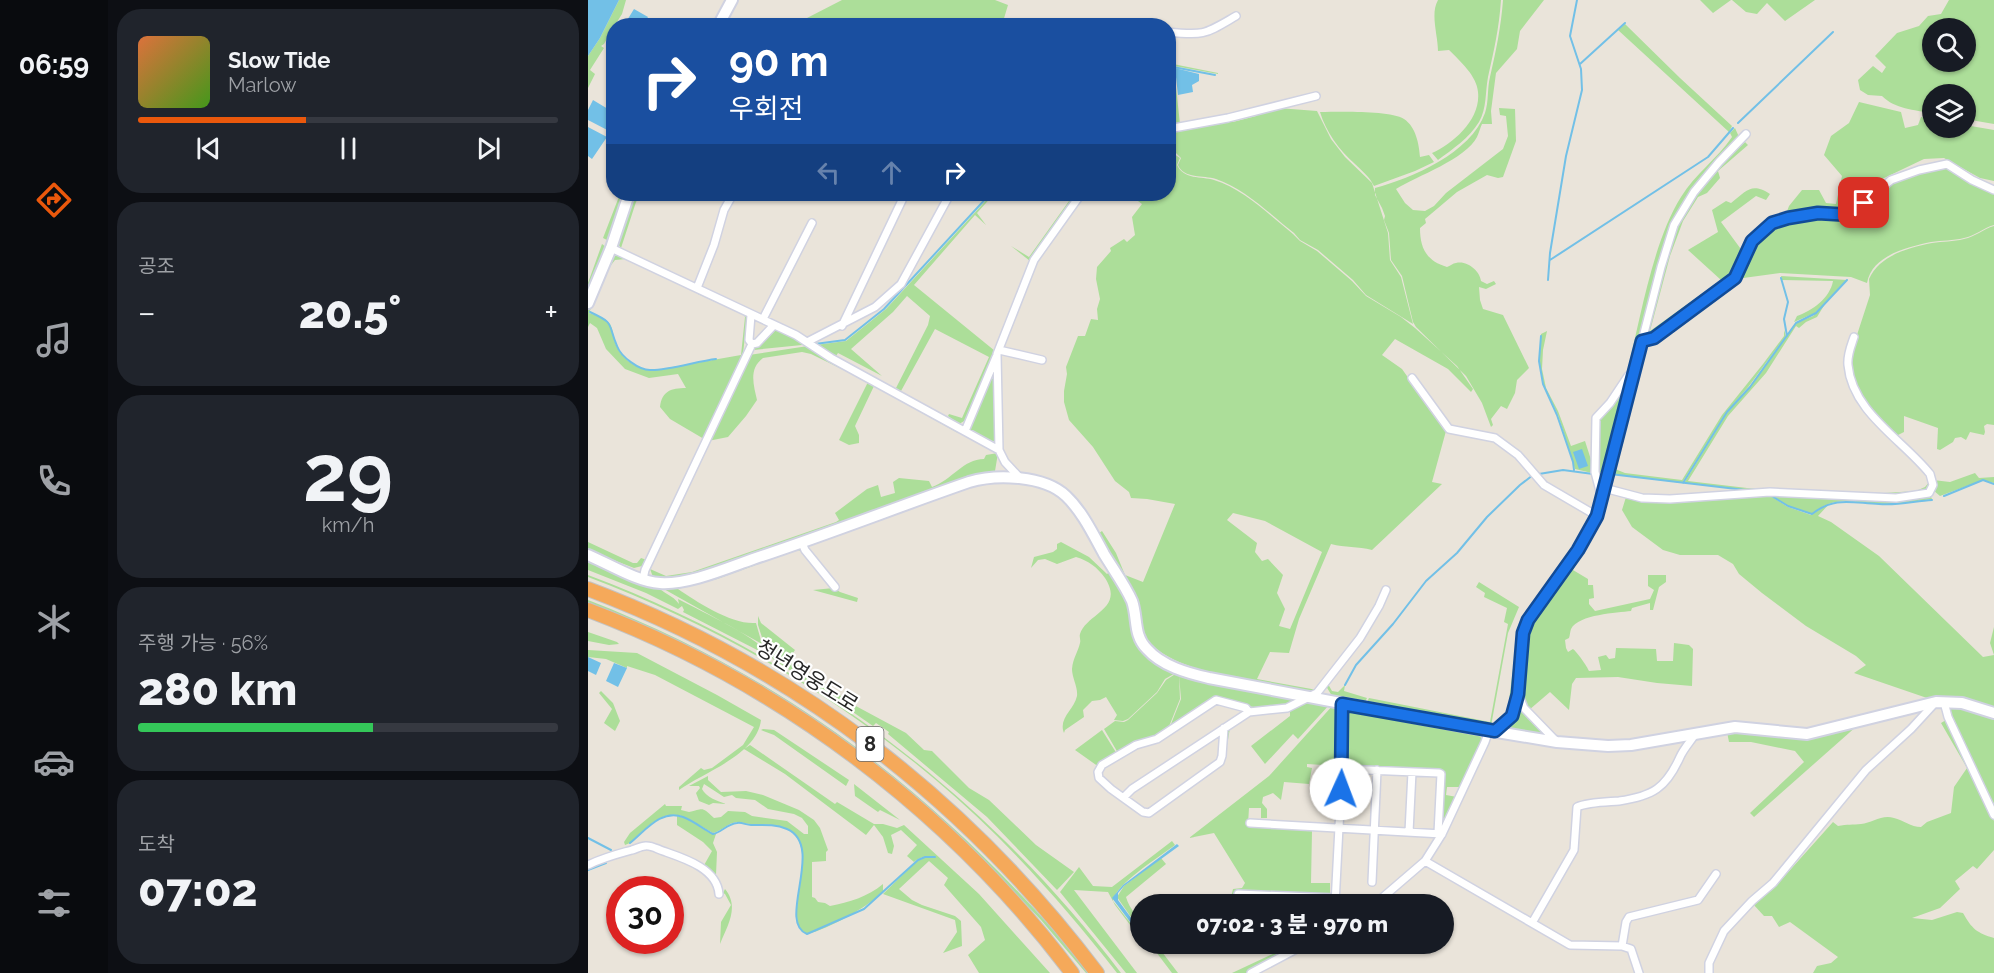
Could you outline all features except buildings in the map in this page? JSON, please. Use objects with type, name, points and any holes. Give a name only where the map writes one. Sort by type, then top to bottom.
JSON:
[{"type":"highway","name":"청년영웅도로","points":[[588,589],[659,617],[708,641],[775,679],[847,726],[906,772],[973,831],[1026,888],[1097,973]]},
{"type":"highway","name":"청년영웅도로","points":[[588,610],[651,635],[699,659],[765,697],[835,742],[877,774],[959,846],[1072,973]]},
{"type":"street","points":[[722,18],[732,0]]},
{"type":"street","points":[[1176,33],[1200,35],[1208,33],[1236,16]]},
{"type":"street","points":[[1176,128],[1228,118],[1316,96]]},
{"type":"street","points":[[1387,894],[1425,861],[1485,742],[1492,731],[1512,716],[1518,694],[1523,633],[1528,620],[1578,550],[1597,516],[1674,225],[1694,192],[1746,134]]},
{"type":"street","points":[[1642,341],[1654,338],[1735,278],[1752,241],[1765,228],[1780,220],[1818,213],[1851,215],[1891,180],[1919,170],[1947,164],[1972,180],[1994,190]]},
{"type":"street","points":[[588,303],[612,248],[627,201]]},
{"type":"street","points":[[697,288],[729,201]]},
{"type":"street","points":[[842,326],[902,201]]},
{"type":"street","points":[[807,342],[842,326],[874,307],[901,284],[946,201]]},
{"type":"street","points":[[965,431],[1034,260],[1076,201]]},
{"type":"street","points":[[763,319],[812,223]]},
{"type":"street","points":[[612,248],[796,335],[999,450]]},
{"type":"street","points":[[752,315],[749,340],[752,344]]},
{"type":"street","points":[[644,579],[645,570],[752,344],[757,343],[774,325]]},
{"type":"street","points":[[1605,488],[1625,495],[1663,499],[1770,492],[1896,498],[1929,493],[1933,485],[1930,474],[1869,411],[1854,386],[1848,365],[1854,338]]},
{"type":"street","points":[[998,352],[1042,360]]},
{"type":"street","points":[[998,352],[999,450],[1005,462],[1020,478]]},
{"type":"street","points":[[1602,497],[1595,473],[1596,418],[1610,404],[1628,376],[1635,370]]},
{"type":"street","points":[[1412,378],[1449,429],[1495,438],[1518,455],[1544,485],[1597,516]]},
{"type":"street","points":[[588,555],[644,579],[661,583],[682,580],[802,543],[978,480],[998,477],[1020,478],[1056,489],[1064,494],[1076,508],[1129,596],[1134,609],[1137,633],[1143,645],[1152,654],[1171,666],[1190,673],[1492,731],[1557,742],[1617,746],[1745,727],[1807,734],[1940,702],[1971,706],[1994,713]]},
{"type":"street","points":[[802,543],[805,550],[835,587]]},
{"type":"street","points":[[1124,798],[1132,789],[1249,712],[1287,708],[1310,697],[1322,687],[1360,638],[1386,590]]},
{"type":"street","points":[[1518,694],[1524,708],[1557,742]]},
{"type":"street","points":[[1224,728],[1220,762],[1152,811],[1145,813],[1100,780],[1098,772],[1102,765],[1136,745],[1157,739],[1216,700],[1246,708],[1249,712]]},
{"type":"street","points":[[1940,702],[1994,814]]},
{"type":"street","points":[[1707,973],[1709,963],[1724,931],[1752,901],[1773,883],[1866,770],[1940,702]]},
{"type":"street","points":[[1336,894],[1342,769],[1342,704]]},
{"type":"street","points":[[1532,923],[1574,850],[1574,819],[1577,807],[1627,800],[1661,787],[1671,777],[1696,733]]},
{"type":"street","points":[[1342,769],[1441,774],[1440,833]]},
{"type":"street","points":[[1372,882],[1377,770]]},
{"type":"street","points":[[1409,832],[1412,772]]},
{"type":"street","points":[[1250,823],[1440,833]]},
{"type":"street","points":[[588,865],[613,854],[646,845],[651,846],[679,855],[702,868],[717,885],[719,894]]},
{"type":"street","points":[[1425,861],[1573,946],[1622,946],[1634,951],[1639,973]]},
{"type":"street","points":[[1622,946],[1629,917],[1698,900],[1716,874]]},
{"type":"street","points":[[1251,973],[1287,954]]},
{"type":"green space","points":[[619,0],[626,0],[619,18],[610,18]]},
{"type":"green space","points":[[842,0],[995,0],[1008,5],[1004,18],[807,18]]},
{"type":"green space","points":[[1438,0],[1501,0],[1498,30],[1482,117],[1466,138],[1438,160],[1432,153],[1449,143],[1471,121],[1478,102],[1478,92],[1475,80],[1458,59],[1449,50],[1438,51],[1434,18]]},
{"type":"green space","points":[[1503,0],[1544,0],[1520,31],[1517,49],[1496,73],[1491,111],[1492,124],[1482,124],[1477,137],[1463,153],[1396,189],[1405,203],[1413,210],[1425,211],[1434,206],[1446,193],[1503,149],[1508,136],[1506,116],[1500,115],[1499,108],[1515,109],[1516,141],[1503,177],[1487,175],[1457,192],[1425,219],[1426,223],[1420,228],[1423,248],[1434,261],[1447,267],[1455,263],[1464,263],[1476,270],[1481,281],[1487,284],[1494,281],[1496,284],[1486,289],[1479,287],[1483,309],[1503,315],[1529,368],[1517,380],[1515,393],[1507,409],[1501,406],[1491,419],[1493,425],[1491,427],[1482,403],[1466,376],[1413,322],[1402,276],[1391,260],[1389,233],[1384,220],[1385,216],[1375,195],[1375,188],[1406,178],[1439,162],[1454,152],[1478,127],[1486,108]]},
{"type":"green space","points":[[1700,0],[1731,0],[1713,13]]},
{"type":"green space","points":[[1732,0],[1815,0],[1785,21],[1767,3],[1757,14],[1746,12]]},
{"type":"green space","points":[[1949,0],[1994,0],[1994,124],[1976,121],[1976,84],[1922,84],[1922,112],[1899,106],[1882,96],[1868,95],[1860,90],[1858,80],[1873,66],[1882,73],[1886,67],[1875,56],[1897,33],[1919,26],[1922,23],[1922,72],[1976,72],[1976,18],[1926,18],[1941,14]]},
{"type":"green space","points":[[1625,24],[1732,126],[1729,132],[1618,30]]},
{"type":"green space","points":[[606,26],[606,40],[601,46],[604,48],[590,70],[595,74],[588,88],[588,56]]},
{"type":"green space","points":[[1176,65],[1218,73],[1176,66]]},
{"type":"green space","points":[[1176,87],[1180,124],[1176,125]]},
{"type":"green space","points":[[1859,102],[1901,112],[1905,128],[1918,125],[1922,117],[1922,138],[1976,138],[1976,127],[1994,130],[1994,181],[1980,178],[1944,158],[1924,159],[1880,180],[1845,211],[1786,214],[1789,206],[1802,190],[1819,190],[1826,203],[1836,204],[1842,176],[1824,155],[1831,136],[1849,123]]},
{"type":"green space","points":[[1278,108],[1317,111],[1331,139],[1345,157],[1372,183],[1388,233],[1390,260],[1401,277],[1413,324],[1366,295],[1353,280],[1318,250],[1300,240],[1247,195],[1216,179],[1189,175],[1178,165],[1181,158],[1176,153],[1176,129],[1231,119],[1233,122],[1256,116],[1256,112]]},
{"type":"green space","points":[[1320,112],[1376,113],[1404,119],[1414,131],[1420,157],[1429,155],[1434,162],[1374,186],[1368,176],[1334,140]]},
{"type":"green space","points":[[1735,128],[1739,137],[1701,178],[1685,199],[1670,227],[1631,370],[1626,376],[1655,260],[1671,216],[1681,197],[1726,145],[1732,137],[1730,133]]},
{"type":"green space","points":[[1745,142],[1748,145],[1718,171],[1720,178],[1707,193],[1698,197],[1683,221],[1670,256],[1650,331],[1721,280],[1688,250],[1718,232],[1712,210],[1726,201],[1731,203],[1754,188],[1764,190],[1770,194],[1766,200],[1756,196],[1721,222],[1743,252],[1737,270],[1731,277],[1650,336],[1645,336],[1672,236],[1686,207],[1705,180]]},
{"type":"green space","points":[[1176,155],[1180,158],[1177,165],[1184,173],[1225,184],[1256,203],[1300,241],[1317,251],[1366,296],[1415,328],[1457,366],[1473,389],[1471,392],[1448,369],[1395,339],[1382,355],[1402,369],[1446,431],[1432,482],[1442,484],[1372,550],[1331,544],[1299,619],[1289,653],[1270,652],[1257,679],[1317,690],[1316,692],[1251,682],[1200,670],[1160,651],[1147,639],[1142,630],[1098,534],[1102,531],[1116,553],[1125,575],[1143,582],[1175,504],[1131,498],[1129,492],[1115,481],[1093,447],[1069,420],[1064,402],[1066,367],[1078,336],[1085,336],[1091,319],[1098,320],[1097,309],[1100,299],[1096,279],[1097,267],[1111,251],[1110,248],[1124,239],[1127,242],[1135,235],[1132,217],[1142,204],[1138,201],[1176,201]],"holes":[[[1233,513],[1265,521],[1322,552],[1290,629],[1279,626],[1285,609],[1277,593],[1283,575],[1268,559],[1262,561],[1255,552],[1257,543],[1227,520]]]},
{"type":"green space","points":[[1945,167],[1994,192],[1994,225],[1968,237],[1931,242],[1892,254],[1876,265],[1867,283],[1851,277],[1780,273],[1736,279],[1752,243],[1780,221],[1818,215],[1847,216],[1891,180]]},
{"type":"green space","points":[[617,201],[623,201],[609,241],[603,238]]},
{"type":"green space","points":[[631,201],[637,201],[621,248],[618,244]]},
{"type":"green space","points":[[988,201],[977,213],[986,225],[975,215],[914,285],[995,351],[966,420],[959,424],[948,416],[949,414],[962,418],[989,357],[935,329],[901,391],[896,388],[928,325],[930,316],[907,296],[893,312],[851,349],[882,376],[838,353],[836,356],[816,345],[846,341],[886,309]]},
{"type":"green space","points":[[1069,201],[1074,201],[1030,261],[1011,246],[1029,257]]},
{"type":"green space","points":[[1994,226],[1994,425],[1984,426],[1984,435],[1970,432],[1966,440],[1961,437],[1955,438],[1953,442],[1940,450],[1937,449],[1938,428],[1904,416],[1904,432],[1896,436],[1877,417],[1856,387],[1850,363],[1870,295],[1869,279],[1887,258],[1904,250],[1936,242],[1968,238]]},
{"type":"green space","points":[[602,244],[606,247],[588,294],[588,283]]},
{"type":"green space","points":[[623,255],[669,277],[668,279],[626,259],[615,260],[608,269],[589,313],[608,322],[620,352],[628,361],[639,367],[656,370],[741,355],[744,315],[698,294],[701,292],[746,314],[743,354],[704,439],[670,419],[660,407],[665,394],[686,388],[678,374],[649,378],[625,369],[606,349],[597,328],[590,323],[588,327],[588,309],[608,262],[615,256]]},
{"type":"green space","points":[[1781,276],[1847,280],[1815,313],[1794,322],[1797,316],[1809,311],[1824,298],[1833,281],[1782,280]]},
{"type":"green space","points":[[1732,281],[1738,281],[1682,326],[1655,341]]},
{"type":"green space","points":[[1825,304],[1817,317],[1799,328],[1796,326],[1766,373],[1728,416],[1688,481],[1747,488],[1884,493],[1916,491],[1925,487],[1931,480],[1928,490],[1898,496],[1746,491],[1684,483],[1727,413],[1750,387],[1796,323],[1813,316]]},
{"type":"green space","points":[[778,330],[794,335],[802,345],[753,350],[773,331]]},
{"type":"green space","points":[[1784,330],[1786,336],[1726,413],[1682,483],[1610,474],[1642,348],[1648,342],[1615,469],[1625,473],[1682,480],[1722,415],[1784,336]]},
{"type":"green space","points":[[1547,331],[1542,369],[1546,388],[1558,411],[1571,446],[1585,441],[1593,466],[1592,473],[1575,469],[1558,415],[1543,384],[1539,361],[1541,334]]},
{"type":"green space","points":[[808,346],[959,431],[958,433],[874,386],[855,426],[859,435],[859,443],[849,445],[839,440],[868,382],[811,354],[802,352],[763,358],[758,362],[753,378],[757,400],[728,437],[708,441],[749,355]]},
{"type":"green space","points":[[994,368],[996,442],[995,443],[968,429]]},
{"type":"green space","points":[[1629,377],[1605,473],[1596,472],[1598,419]]},
{"type":"green space","points":[[998,453],[995,471],[992,473],[718,568],[674,579],[653,577],[650,569],[666,576],[692,572],[836,522],[839,520],[835,513],[867,489],[878,485],[881,497],[895,493],[893,482],[899,478],[929,481],[932,487],[946,480],[970,462]]},
{"type":"green space","points":[[1975,473],[1979,478],[1994,477],[1994,483],[1983,480],[1940,496],[1933,490],[1933,480],[1950,482]]},
{"type":"green space","points":[[1765,494],[1748,496],[1769,495],[1788,507],[1811,515],[1827,505],[1812,514],[1788,506],[1769,494],[1930,495],[1932,499],[1892,504],[1836,502],[1829,504],[1818,516],[1831,522],[1879,556],[1983,657],[1994,655],[1994,707],[1963,698],[1927,698],[1854,673],[1866,665],[1856,656],[1806,626],[1762,593],[1739,574],[1733,564],[1718,555],[1680,555],[1663,550],[1632,527],[1622,510],[1626,497]]},
{"type":"green space","points":[[588,542],[633,563],[637,563],[641,558],[647,560],[642,566],[634,568],[588,550]]},
{"type":"green space","points":[[1061,542],[1089,557],[1107,574],[1111,571],[1129,602],[1137,645],[1179,671],[1165,679],[1157,692],[1128,719],[1114,720],[1117,715],[1106,697],[1092,701],[1083,710],[1084,717],[1064,733],[1063,723],[1077,696],[1072,669],[1080,643],[1080,634],[1084,627],[1103,610],[1111,597],[1110,588],[1102,574],[1092,565],[1076,557],[1057,564],[1045,559],[1038,560],[1031,568],[1034,557],[1053,552],[1057,549],[1057,544]]},
{"type":"green space","points":[[1584,545],[1586,546],[1573,570],[1588,579],[1588,585],[1593,585],[1594,598],[1589,599],[1589,604],[1595,611],[1650,599],[1654,590],[1648,586],[1648,575],[1666,575],[1666,582],[1659,587],[1653,610],[1650,610],[1650,603],[1632,608],[1631,611],[1590,617],[1575,624],[1569,638],[1565,640],[1568,652],[1573,649],[1589,671],[1601,670],[1598,657],[1606,655],[1609,659],[1615,658],[1616,648],[1656,649],[1657,661],[1673,661],[1674,643],[1689,645],[1693,649],[1692,686],[1618,677],[1576,678],[1572,684],[1569,710],[1550,692],[1529,710],[1523,691],[1523,679],[1524,654],[1531,621]]},
{"type":"green space","points":[[800,546],[802,551],[797,550],[717,579],[678,589],[726,617],[756,623],[762,644],[662,588]]},
{"type":"green space","points":[[588,559],[656,585],[679,604],[678,599],[743,633],[771,657],[683,612],[682,606],[678,609],[646,593],[588,570]]},
{"type":"green space","points":[[588,575],[666,607],[741,645],[814,688],[883,736],[948,789],[1010,846],[1068,907],[1121,973],[1117,973],[1089,937],[997,836],[953,795],[857,719],[754,654],[700,626],[588,577]]},
{"type":"green space","points":[[1479,582],[1519,607],[1508,633],[1491,726],[1367,702],[1369,698],[1490,722],[1508,624],[1504,622],[1507,608],[1484,597],[1485,593],[1476,587]]},
{"type":"green space","points":[[834,588],[858,598],[857,602],[813,590]]},
{"type":"green space","points":[[588,600],[663,632],[734,668],[800,709],[864,753],[924,802],[981,855],[1037,912],[1090,973],[1086,973],[1041,920],[984,860],[938,817],[867,759],[588,604]]},
{"type":"green space","points":[[758,616],[761,623],[795,650],[789,659],[852,704],[849,709],[773,659],[765,647],[758,625]]},
{"type":"green space","points":[[1994,627],[1994,655],[1990,643]]},
{"type":"green space","points":[[588,632],[619,644],[609,645],[588,641]]},
{"type":"green space","points":[[1522,632],[1514,705],[1507,717],[1515,652]]},
{"type":"green space","points":[[588,650],[637,653],[761,720],[757,732],[740,753],[679,790],[679,787],[701,768],[704,770],[712,768],[743,745],[754,727],[655,675],[627,666],[627,668],[606,659],[588,657]]},
{"type":"green space","points":[[1180,671],[1298,699],[1278,707],[1259,708],[1219,698],[1169,729],[1181,699],[1179,675],[1180,699],[1168,729],[1157,737],[1118,753],[1104,729],[1115,721],[1128,720],[1157,693],[1166,680]]},
{"type":"green space","points":[[1328,684],[1332,691],[1338,692],[1345,685],[1344,691],[1367,698],[1365,702],[1332,696],[1326,686]]},
{"type":"green space","points":[[601,691],[613,703],[620,721],[615,731],[604,723],[612,709],[599,693]]},
{"type":"green space","points":[[1312,699],[1330,704],[1298,739],[1293,734],[1265,764],[1251,746],[1290,716],[1290,712],[1253,714],[1285,710]]},
{"type":"green space","points":[[1334,704],[1339,711],[1339,766],[1307,764],[1307,767],[1312,768],[1309,784],[1284,782],[1281,800],[1273,793],[1263,797],[1262,803],[1267,809],[1267,818],[1261,818],[1261,808],[1249,808],[1248,824],[1312,831],[1311,883],[1330,883],[1330,894],[1237,891],[1237,894],[1232,894],[1233,889],[1242,888],[1245,883],[1214,833],[1189,838],[1269,776]]},
{"type":"green space","points":[[854,705],[906,733],[924,750],[932,751],[969,788],[989,800],[1036,845],[1074,872],[1057,890],[987,817],[888,734],[889,732],[876,723],[873,726],[850,710]]},
{"type":"green space","points":[[1952,706],[1994,716],[1994,808],[1949,714]]},
{"type":"green space","points":[[1521,707],[1551,738],[1501,727]]},
{"type":"green space","points":[[1345,708],[1478,732],[1482,740],[1461,787],[1447,787],[1446,795],[1457,797],[1443,822],[1443,771],[1344,766]]},
{"type":"green space","points":[[1251,714],[1230,728],[1224,763],[1192,786],[1223,761],[1228,729],[1235,722]]},
{"type":"green space","points":[[1946,720],[1994,821],[1994,850],[1977,869],[1973,866],[1955,881],[1960,889],[1940,908],[1912,918],[1932,920],[1957,912],[1963,913],[1975,930],[1994,938],[1994,973],[1813,973],[1817,966],[1831,963],[1838,957],[1790,922],[1779,927],[1772,916],[1764,916],[1753,904],[1773,889],[1833,822],[1838,826],[1890,817],[1921,827],[1927,822],[1951,813],[1954,787],[1967,768],[1941,723]]},
{"type":"green space","points":[[1858,725],[1754,817],[1750,813],[1804,762],[1795,751],[1751,742],[1729,742],[1727,732],[1794,735]]},
{"type":"green space","points":[[761,730],[774,730],[849,780],[846,786],[774,735]]},
{"type":"green space","points":[[1102,730],[1117,754],[1099,767],[1075,750]]},
{"type":"green space","points":[[750,745],[835,804],[837,802],[874,824],[897,828],[904,825],[979,894],[1050,973],[979,973],[968,955],[985,940],[981,927],[944,885],[948,878],[929,861],[899,889],[912,900],[955,916],[961,921],[962,946],[943,953],[957,932],[955,920],[883,894],[918,860],[925,857],[919,859],[914,862],[907,856],[917,845],[901,830],[891,835],[894,846],[892,854],[888,853],[883,837],[874,825],[866,835],[785,774],[744,749]]},
{"type":"green space","points":[[708,776],[708,780],[721,792],[746,791],[763,795],[799,810],[814,820],[820,828],[828,850],[826,861],[812,862],[812,897],[818,902],[830,906],[844,903],[865,896],[883,884],[883,892],[847,917],[807,934],[800,927],[797,916],[802,855],[799,842],[787,828],[737,822],[713,833],[692,821],[708,832],[716,834],[713,843],[717,852],[716,875],[703,867],[712,851],[703,842],[677,825],[677,816],[688,819],[680,815],[664,816],[656,820],[625,845],[624,842],[630,833],[665,804],[666,806],[682,806],[681,810],[689,812],[702,809],[714,818],[721,817],[728,811],[745,812],[752,816],[787,821],[804,834],[808,834],[808,826],[802,818],[794,814],[768,809],[755,800],[736,798],[732,795],[724,797],[704,784],[702,789],[706,794],[726,804],[709,805],[699,801],[696,793],[699,786],[689,786]]},
{"type":"green space","points":[[854,784],[900,820],[880,810],[878,812],[855,796]]},
{"type":"green space","points":[[1172,841],[1175,845],[1130,879],[1116,894],[1113,901],[1130,925],[1115,905],[1108,892],[1074,890],[1137,973],[1126,973],[1060,892],[1079,867],[1093,886],[1112,887]]},
{"type":"green space","points":[[1161,858],[1166,864],[1126,897],[1130,907],[1130,916],[1117,897],[1124,886]]},
{"type":"green space","points":[[725,889],[732,903],[732,910],[720,944],[721,922],[731,905],[723,893]]},
{"type":"green space","points":[[1158,954],[1164,954],[1178,973],[1172,973]]},
{"type":"green space","points":[[1272,954],[1283,954],[1247,973],[1232,973]]},
{"type":"water","points":[[588,0],[619,0],[610,18],[606,18],[606,26],[588,56]]},
{"type":"water","points":[[634,9],[648,17],[647,18],[628,18]]},
{"type":"water","points":[[1176,68],[1199,74],[1199,81],[1192,85],[1193,92],[1178,95]]},
{"type":"water","points":[[593,100],[606,108],[606,129],[588,120],[588,110]]},
{"type":"water","points":[[588,127],[606,138],[592,159],[588,156]]},
{"type":"water","points":[[1582,449],[1588,466],[1579,469],[1573,452]]},
{"type":"water","points":[[588,657],[601,663],[596,675],[588,671]]},
{"type":"water","points":[[614,663],[627,668],[618,687],[606,681]]},
{"type":"water","points":[[1177,844],[1179,846],[1124,886],[1118,893],[1118,900],[1130,916],[1130,922],[1112,898],[1123,885]]},
{"type":"waterway","points":[[1548,280],[1550,253],[1566,156],[1582,90],[1581,69],[1570,36],[1577,0]]},
{"type":"waterway","points":[[1580,64],[1625,23]]},
{"type":"waterway","points":[[1738,123],[1833,32]]},
{"type":"waterway","points":[[1176,68],[1215,75]]},
{"type":"waterway","points":[[1550,260],[1708,157],[1733,128]]},
{"type":"waterway","points":[[815,344],[845,340],[884,309],[984,201]]},
{"type":"waterway","points":[[1781,278],[1788,302],[1784,319],[1787,336]]},
{"type":"waterway","points":[[1683,483],[1727,412],[1750,387],[1796,323],[1816,313],[1847,280]]},
{"type":"waterway","points":[[590,312],[610,325],[619,350],[641,368],[665,369],[716,359]]},
{"type":"waterway","points":[[1541,336],[1539,361],[1543,384],[1557,415],[1574,470]]},
{"type":"waterway","points":[[1345,685],[1356,665],[1393,624],[1426,581],[1457,553],[1487,517],[1520,485],[1533,475],[1563,470],[1593,474]]},
{"type":"waterway","points":[[1610,474],[1745,490]]},
{"type":"waterway","points":[[1944,496],[1983,480],[1994,484]]},
{"type":"waterway","points":[[1770,495],[1788,506],[1812,514],[1820,508],[1836,503],[1892,504],[1932,500]]},
{"type":"waterway","points":[[630,843],[654,822],[675,815],[713,834],[739,823],[787,829],[798,838],[802,851],[796,915],[799,927],[807,934],[864,909],[918,860],[935,857]]},
{"type":"waterway","points":[[588,838],[611,850]]},
{"type":"waterway","points":[[588,870],[606,863]]},
{"type":"route","points":[[1341,789],[1342,704],[1495,731],[1512,716],[1518,694],[1523,633],[1528,620],[1578,550],[1597,516],[1642,341],[1654,338],[1735,278],[1752,241],[1772,223],[1818,213],[1851,215],[1864,203]]}]
